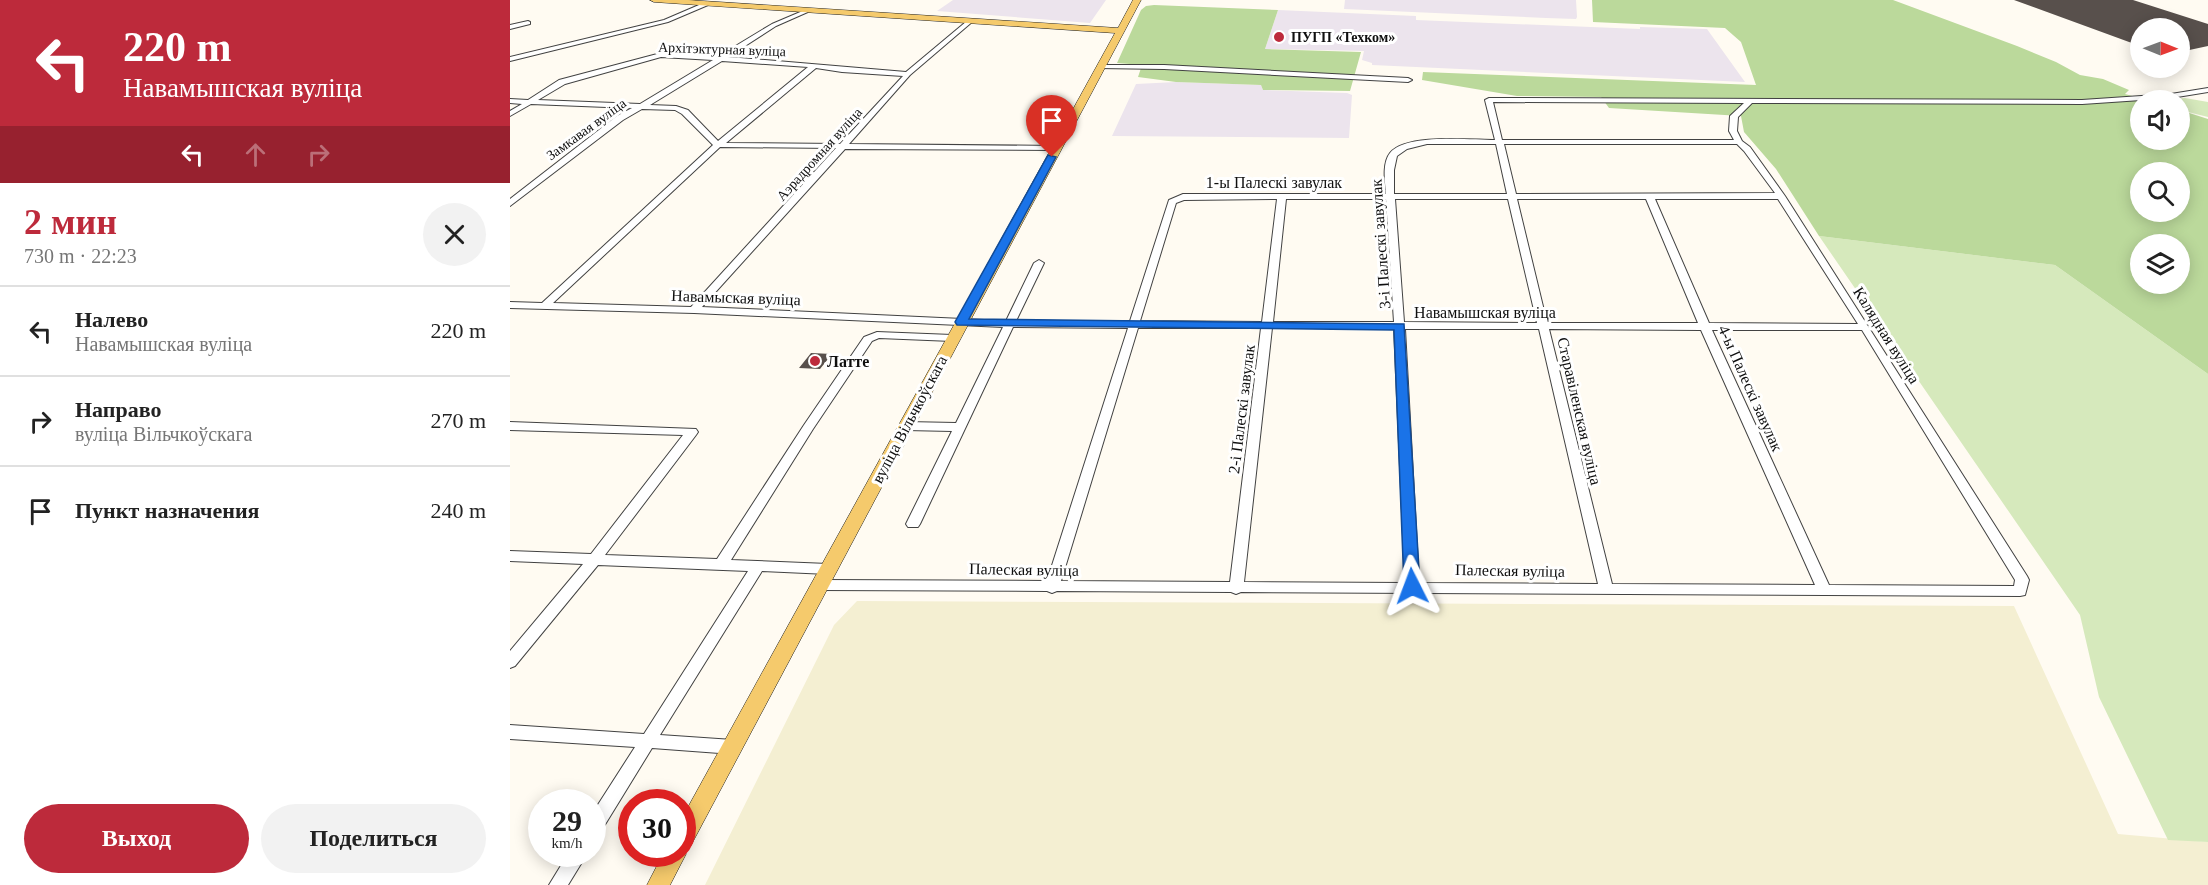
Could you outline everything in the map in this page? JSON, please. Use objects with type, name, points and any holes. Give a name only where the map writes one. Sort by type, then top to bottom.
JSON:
[{"type":"main road","points":[[654,0],[1120,31]]},
{"type":"main road","name":"вуліца Вільчкоўскага","points":[[696,814],[1137,0]]},
{"type":"main road","points":[[658,885],[668,867]]},
{"type":"street","points":[[510,59],[666,21],[706,4]]},
{"type":"street","name":"Замкавая вуліца","points":[[510,203],[620,118],[774,25],[807,10]]},
{"type":"street","name":"Аэрадромная вуліца","points":[[694,310],[908,74],[969,22]]},
{"type":"street","points":[[510,27],[528,23]]},
{"type":"street","name":"Архітэктурная вуліца","points":[[510,114],[561,82],[661,55],[908,74]]},
{"type":"street","points":[[544,306],[718,145],[813,67]]},
{"type":"street","points":[[1101,67],[1172,68],[1408,80]]},
{"type":"street","points":[[1739,142],[1733,131],[1734,116],[1749,102],[2082,102],[2171,96],[2208,90]]},
{"type":"street","name":"Старавіленская вуліца","points":[[1606,589],[1490,100],[1749,102]]},
{"type":"street","points":[[510,101],[676,108],[686,112],[718,145],[1057,148]]},
{"type":"street","name":"3-і Палескі завулак","points":[[1412,586],[1400,326],[1391,197],[1390,165],[1393,155],[1402,149],[1427,142],[1739,142]]},
{"type":"street","name":"Калядная вуліца","points":[[1739,142],[1748,149],[1781,196],[1865,327],[2022,580],[2020,591]]},
{"type":"street","name":"1-ы Палескі завулак","points":[[1052,588],[1172,202],[1183,197],[1781,196]]},
{"type":"street","name":"2-і Палескі завулак","points":[[1236,589],[1282,197]]},
{"type":"street","name":"4-ы Палескі завулак","points":[[1650,197],[1705,327],[1825,591]]},
{"type":"street","points":[[913,524],[1039,263]]},
{"type":"street","points":[[510,313],[515,305]]},
{"type":"street","name":"Навамыская вуліца","points":[[515,305],[694,310],[961,322]]},
{"type":"street","name":"Навамышская вуліца","points":[[961,322],[1267,326],[1865,327]]},
{"type":"street","points":[[721,564],[868,339],[877,335],[952,338]]},
{"type":"street","points":[[510,426],[692,432],[593,561],[510,662]]},
{"type":"street","points":[[906,426],[961,428]]},
{"type":"street","points":[[510,556],[828,569]]},
{"type":"street","points":[[606,808],[758,566]]},
{"type":"street","name":"Палеская вуліца","points":[[820,585],[1236,589],[1412,586],[2020,591]]},
{"type":"street","points":[[510,732],[733,747]]},
{"type":"street","points":[[558,885],[570,867]]},
{"type":"shaded area","points":[[953,0],[1106,0],[1090,23],[937,11]]},
{"type":"shaded area","points":[[1345,0],[1576,0],[1577,17],[1576,19],[1546,18],[1344,9]]},
{"type":"shaded area","points":[[1278,10],[1416,16],[1416,20],[1640,29],[1640,27],[1707,29],[1745,82],[1372,65],[1362,60],[1364,51],[1265,49]]},
{"type":"shaded area","points":[[1176,82],[1261,85],[1263,90],[1347,93],[1352,95],[1349,138],[1112,136],[1136,84]]},
{"type":"shaded area","points":[[857,601],[2014,606],[2118,834],[2208,842],[2208,885],[705,885],[834,625]]},
{"type":"green space","points":[[1592,0],[1893,0],[2017,46],[2080,75],[2103,79],[2129,90],[2125,94],[2130,95],[2130,150],[2190,150],[2190,113],[2208,119],[2208,374],[2055,265],[1819,236],[1776,169],[1744,132],[1741,116],[1609,108],[1601,97],[1517,96],[1422,80],[1423,72],[1756,85],[1741,42],[1725,28],[1593,22]]},
{"type":"green space","points":[[1146,6],[1278,10],[1265,49],[1361,52],[1350,91],[1263,90],[1261,85],[1176,82],[1138,77],[1142,65],[1117,63],[1141,10]]},
{"type":"green space","points":[[2190,99],[2208,102],[2208,117],[2190,112]]},
{"type":"green space","points":[[1819,236],[2055,265],[2208,374],[2208,842],[2168,840],[2099,697],[2080,615]]},
{"type":"building","points":[[2014,0],[2133,0],[2189,18],[2130,18],[2130,42]]},
{"type":"building","points":[[2190,18],[2208,24],[2208,46],[2190,50]]},
{"type":"building","name":"Латте","points":[[811,353],[832,354],[820,369],[799,368]]},
{"type":"place","name":"ПУГП «Техком»","points":[[1279,37]]},
{"type":"place","name":"Латте","points":[[815,361]]},
{"type":"route","points":[[1052,157],[961,322],[1400,326],[1412,586]]}]
